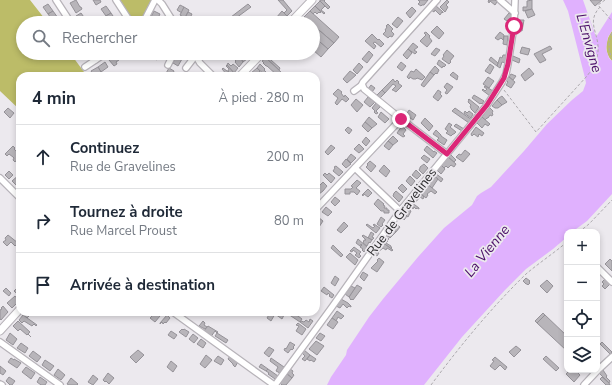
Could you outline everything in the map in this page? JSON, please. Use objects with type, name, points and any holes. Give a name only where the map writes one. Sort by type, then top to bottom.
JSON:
[{"type":"main road","points":[[297,16],[312,0]]},
{"type":"main road","points":[[244,72],[255,60]]},
{"type":"main road","points":[[0,331],[16,314]]},
{"type":"street","points":[[56,0],[66,16]]},
{"type":"street","points":[[116,0],[126,16]]},
{"type":"street","points":[[148,16],[156,0],[162,4],[169,16]]},
{"type":"street","points":[[354,91],[362,85],[363,82],[437,0]]},
{"type":"street","points":[[500,0],[514,13]]},
{"type":"street","name":"Rue de Gravelines","points":[[274,385],[312,335],[400,211],[487,105],[506,74],[514,26],[516,0]]},
{"type":"street","points":[[85,67],[95,60]]},
{"type":"street","points":[[168,65],[170,60]]},
{"type":"street","points":[[186,68],[191,60]]},
{"type":"street","points":[[199,60],[209,72]]},
{"type":"street","points":[[362,85],[364,89],[447,154]]},
{"type":"street","points":[[320,205],[401,119]]},
{"type":"street","points":[[355,168],[400,211]]},
{"type":"street","points":[[0,178],[16,194]]},
{"type":"street","points":[[600,270],[612,282]]},
{"type":"street","points":[[179,316],[274,385]]},
{"type":"street","points":[[0,342],[60,385]]},
{"type":"street","points":[[584,385],[611,360]]},
{"type":"path","points":[[500,84],[536,132],[593,68],[598,55],[598,45],[593,23],[594,15],[600,8],[598,5],[605,0]]},
{"type":"path","points":[[600,8],[612,21]]},
{"type":"path","points":[[612,34],[608,44],[612,58]]},
{"type":"path","points":[[583,229],[612,200]]},
{"type":"path","points":[[431,385],[454,355],[505,295],[528,273],[564,244]]},
{"type":"shaded area","points":[[0,0],[30,0],[43,16],[16,16],[16,60],[75,60],[84,72],[16,72],[16,106],[0,91]]},
{"type":"shaded area","points":[[119,0],[151,0],[144,16],[129,16]]},
{"type":"shaded area","points":[[612,31],[612,61],[609,58],[606,46]]},
{"type":"water","points":[[563,0],[583,0],[596,37],[612,12],[612,31],[608,37],[606,49],[609,58],[612,61],[612,194],[587,221],[576,229],[564,229],[564,240],[526,269],[505,290],[462,337],[424,385],[327,385],[346,355],[347,350],[369,317],[418,257],[444,228],[472,205],[477,196],[491,187],[547,124],[583,91],[586,83],[568,11]]},
{"type":"building","points":[[76,0],[82,9],[76,13],[70,3]]},
{"type":"building","points":[[93,0],[100,0],[101,2],[96,5]]},
{"type":"building","points":[[278,0],[283,0],[292,11],[287,16],[284,13],[287,10]]},
{"type":"building","points":[[320,0],[325,0],[324,1],[330,7],[328,9]]},
{"type":"building","points":[[418,0],[428,0],[421,6],[418,4],[420,2]]},
{"type":"building","points":[[447,0],[449,2],[446,5],[448,7],[445,12],[440,7]]},
{"type":"building","points":[[489,0],[495,0],[497,2],[495,5],[490,1],[489,3]]},
{"type":"building","points":[[532,0],[532,9],[523,11],[523,7],[527,7],[527,1]]},
{"type":"building","points":[[590,0],[602,0],[595,6]]},
{"type":"building","points":[[320,1],[325,6],[321,10],[325,13],[324,14],[315,6]]},
{"type":"building","points":[[48,4],[53,11],[48,14],[43,7]]},
{"type":"building","points":[[248,4],[251,7],[239,16],[232,16]]},
{"type":"building","points":[[180,5],[184,7],[182,13],[177,10]]},
{"type":"building","points":[[435,5],[443,12],[443,13],[442,12],[440,15],[435,10],[434,12],[431,10]]},
{"type":"building","points":[[106,6],[111,13],[106,16],[101,9]]},
{"type":"building","points":[[315,6],[321,12],[320,13],[319,12],[317,14],[315,12],[313,14],[310,11]]},
{"type":"building","points":[[184,7],[189,10],[186,16],[180,15]]},
{"type":"building","points":[[412,7],[416,11],[410,18],[406,13]]},
{"type":"building","points":[[532,9],[535,15],[528,18],[525,11]]},
{"type":"building","points":[[53,11],[57,16],[49,16],[48,14]]},
{"type":"building","points":[[154,11],[160,14],[159,16],[152,16]]},
{"type":"building","points":[[282,11],[287,16],[278,16]]},
{"type":"building","points":[[310,11],[316,16],[305,16]]},
{"type":"building","points":[[188,12],[192,14],[191,16],[186,16]]},
{"type":"building","points":[[81,13],[83,16],[76,16]]},
{"type":"building","points":[[111,13],[113,16],[106,16]]},
{"type":"building","points":[[509,13],[512,16],[507,21],[504,19]]},
{"type":"building","points":[[398,17],[403,21],[397,28],[392,24]]},
{"type":"building","points":[[320,20],[339,37],[334,43],[320,31]]},
{"type":"building","points":[[517,20],[524,20],[522,31],[516,30]]},
{"type":"building","points":[[388,24],[393,29],[391,31],[394,34],[392,37],[390,36],[388,38],[383,34],[386,31],[386,26]]},
{"type":"building","points":[[437,26],[444,33],[439,39],[431,32]]},
{"type":"building","points":[[320,31],[334,43],[328,49],[320,42]]},
{"type":"building","points":[[426,32],[432,41],[427,47],[420,41],[426,35],[424,33]]},
{"type":"building","points":[[500,32],[504,35],[503,40],[501,38],[498,40],[495,38]]},
{"type":"building","points":[[372,34],[384,44],[381,47],[375,42],[373,43],[376,46],[374,49],[365,41]]},
{"type":"building","points":[[504,36],[508,36],[507,45],[503,44]]},
{"type":"building","points":[[320,42],[328,49],[321,57],[320,56]]},
{"type":"building","points":[[413,43],[418,47],[414,50],[417,52],[415,54],[408,49]]},
{"type":"building","points":[[550,46],[552,49],[542,54],[546,60],[540,63],[534,54]]},
{"type":"building","points":[[522,47],[530,49],[528,55],[520,53]]},
{"type":"building","points":[[436,48],[440,50],[435,56],[431,54]]},
{"type":"building","points":[[408,49],[412,53],[407,59],[403,55]]},
{"type":"building","points":[[447,50],[454,56],[449,64],[442,59]]},
{"type":"building","points":[[369,51],[373,55],[367,63],[362,59]]},
{"type":"building","points":[[503,55],[507,55],[506,63],[502,62],[500,68],[497,66],[500,57],[502,58]]},
{"type":"building","points":[[513,56],[520,59],[519,63],[512,60]]},
{"type":"building","points":[[491,57],[498,63],[497,66],[489,60]]},
{"type":"building","points":[[109,60],[119,60],[116,62],[117,64],[114,66]]},
{"type":"building","points":[[174,60],[181,60],[178,66],[173,63]]},
{"type":"building","points":[[235,60],[242,60],[243,62],[239,67],[235,62]]},
{"type":"building","points":[[268,60],[271,60],[280,68],[279,70]]},
{"type":"building","points":[[268,60],[281,72],[274,72],[262,61]]},
{"type":"building","points":[[439,60],[446,65],[444,67],[443,66],[442,68],[437,64]]},
{"type":"building","points":[[105,62],[108,67],[101,72],[98,67]]},
{"type":"building","points":[[401,62],[406,66],[402,71],[397,67]]},
{"type":"building","points":[[228,63],[231,66],[233,64],[238,68],[233,72],[227,65]]},
{"type":"building","points":[[359,63],[363,67],[357,74],[353,70]]},
{"type":"building","points":[[260,64],[266,72],[262,72],[257,68]]},
{"type":"building","points":[[490,64],[494,67],[490,74],[485,71]]},
{"type":"building","points":[[227,65],[233,72],[229,72],[229,69],[226,66]]},
{"type":"building","points":[[435,66],[439,70],[437,74],[436,73],[434,75],[430,72]]},
{"type":"building","points":[[98,67],[101,72],[92,72]]},
{"type":"building","points":[[169,68],[174,71],[174,72],[167,72]]},
{"type":"building","points":[[223,68],[229,72],[225,72],[222,69]]},
{"type":"building","points":[[257,68],[260,71],[259,72],[252,72]]},
{"type":"building","points":[[529,68],[534,74],[525,81],[521,75]]},
{"type":"building","points":[[416,69],[425,77],[422,80],[417,78],[413,79],[410,77],[409,79],[407,77],[411,71],[414,72]]},
{"type":"building","points":[[350,71],[356,75],[347,83],[343,79]]},
{"type":"building","points":[[430,72],[434,75],[424,87],[421,85]]},
{"type":"building","points":[[453,72],[458,76],[457,80],[450,75]]},
{"type":"building","points":[[511,74],[516,76],[513,80],[509,77]]},
{"type":"building","points":[[488,77],[494,81],[489,88],[483,84]]},
{"type":"building","points":[[509,77],[515,82],[511,88],[506,85],[508,82],[506,80]]},
{"type":"building","points":[[393,79],[395,82],[397,80],[402,86],[396,92],[392,90],[396,86],[393,84],[385,93],[382,90]]},
{"type":"building","points":[[447,83],[453,87],[447,94],[445,93],[447,90],[444,87]]},
{"type":"building","points":[[371,85],[375,88],[372,92],[368,89]]},
{"type":"building","points":[[485,86],[493,91],[490,96],[482,90],[483,89],[485,91],[487,89],[484,87]]},
{"type":"building","points":[[338,89],[342,92],[341,93],[344,97],[345,95],[349,99],[346,102],[342,99],[337,105],[335,103],[338,98],[333,94]]},
{"type":"building","points":[[382,90],[385,93],[380,98],[377,95]]},
{"type":"building","points":[[438,90],[441,92],[440,94],[442,96],[438,101],[433,97]]},
{"type":"building","points":[[474,95],[484,101],[482,104],[472,98]]},
{"type":"building","points":[[502,96],[507,102],[502,105],[497,100]]},
{"type":"building","points":[[368,97],[375,102],[370,107],[364,102]]},
{"type":"building","points":[[356,99],[363,105],[357,112],[351,105]]},
{"type":"building","points":[[469,99],[479,107],[475,113],[470,107],[471,105],[468,102]]},
{"type":"building","points":[[497,100],[502,105],[495,108],[492,106]]},
{"type":"building","points":[[376,103],[380,107],[376,111],[378,113],[376,114],[372,108]]},
{"type":"building","points":[[489,107],[493,111],[493,114],[485,120],[482,117]]},
{"type":"building","points":[[8,108],[14,113],[10,118],[4,112]]},
{"type":"building","points":[[455,108],[472,120],[469,123],[452,111]]},
{"type":"building","points":[[409,110],[416,115],[413,120],[406,115]]},
{"type":"building","points":[[465,111],[467,113],[469,111],[473,114],[471,118],[464,113]]},
{"type":"building","points":[[381,112],[389,119],[385,123],[378,117]]},
{"type":"building","points":[[369,117],[377,124],[372,128],[365,122]]},
{"type":"building","points":[[482,117],[490,124],[488,126],[485,124],[482,128],[477,123]]},
{"type":"building","points":[[425,118],[433,126],[429,131],[421,123]]},
{"type":"building","points":[[365,122],[372,128],[368,132],[362,126]]},
{"type":"building","points":[[449,123],[452,125],[450,127],[456,132],[451,136],[446,133],[448,131],[445,129]]},
{"type":"building","points":[[456,124],[464,129],[462,131],[454,126]]},
{"type":"building","points":[[402,126],[406,130],[403,134],[405,136],[403,137],[397,133]]},
{"type":"building","points":[[348,127],[352,130],[349,134],[345,130]]},
{"type":"building","points":[[476,127],[484,133],[482,136],[479,134],[478,137],[474,134],[472,136],[471,134]]},
{"type":"building","points":[[436,130],[447,140],[444,145],[437,140],[439,138],[433,134]]},
{"type":"building","points":[[393,136],[398,141],[393,145],[388,141]]},
{"type":"building","points":[[366,137],[370,141],[366,146],[362,142]]},
{"type":"building","points":[[388,141],[393,145],[389,150],[384,146]]},
{"type":"building","points":[[359,144],[364,149],[359,153],[354,149]]},
{"type":"building","points":[[331,145],[335,148],[328,155],[325,152]]},
{"type":"building","points":[[13,146],[16,151],[16,161],[15,162],[13,160],[14,158],[9,154],[7,156],[5,154]]},
{"type":"building","points":[[427,146],[437,153],[433,158],[424,150]]},
{"type":"building","points":[[465,150],[470,154],[463,162],[456,157],[459,154],[461,155]]},
{"type":"building","points":[[351,154],[356,158],[351,163],[347,159]]},
{"type":"building","points":[[450,154],[456,160],[454,162],[448,157]]},
{"type":"building","points":[[424,155],[430,159],[427,163],[421,158]]},
{"type":"building","points":[[448,157],[456,164],[454,167],[451,165],[448,168],[446,166],[444,168],[441,165]]},
{"type":"building","points":[[346,159],[351,164],[346,168],[342,164]]},
{"type":"building","points":[[370,161],[376,166],[371,172],[366,167]]},
{"type":"building","points":[[424,164],[428,168],[423,174],[419,170]]},
{"type":"building","points":[[384,165],[390,171],[386,177],[379,171]]},
{"type":"building","points":[[441,165],[445,169],[441,174],[437,170]]},
{"type":"building","points":[[336,166],[343,172],[339,176],[333,171],[335,168],[334,167]]},
{"type":"building","points":[[416,170],[421,175],[417,179],[412,175]]},
{"type":"building","points":[[9,171],[13,175],[9,179],[5,175]]},
{"type":"building","points":[[325,173],[327,175],[329,173],[335,178],[331,183],[323,175]]},
{"type":"building","points":[[435,173],[443,179],[441,182],[433,175]]},
{"type":"building","points":[[433,175],[438,179],[432,188],[426,183]]},
{"type":"building","points":[[410,176],[415,181],[411,186],[406,181]]},
{"type":"building","points":[[16,178],[16,185],[12,181]]},
{"type":"building","points":[[357,180],[361,183],[356,188],[360,191],[357,195],[354,192],[345,194],[345,189],[351,189],[353,187],[351,186]]},
{"type":"building","points":[[323,182],[327,186],[320,193],[320,185]]},
{"type":"building","points":[[426,183],[437,192],[435,194],[431,191],[427,194],[428,195],[426,198],[419,192]]},
{"type":"building","points":[[402,184],[407,189],[403,193],[398,188]]},
{"type":"building","points":[[368,189],[372,193],[368,197],[364,194],[363,196],[362,195]]},
{"type":"building","points":[[396,191],[403,197],[399,202],[393,196]]},
{"type":"building","points":[[419,192],[424,197],[423,199],[420,197],[414,204],[411,202]]},
{"type":"building","points":[[335,197],[340,201],[335,206],[331,202]]},
{"type":"building","points":[[378,199],[384,204],[384,208],[389,210],[389,213],[384,213],[384,211],[381,211],[374,204]]},
{"type":"building","points":[[411,202],[419,209],[414,207],[413,209],[412,207],[409,210],[406,207]]},
{"type":"building","points":[[326,207],[332,212],[328,216],[322,212]]},
{"type":"building","points":[[407,208],[411,211],[408,217],[404,214]]},
{"type":"building","points":[[402,212],[407,216],[404,220],[403,218],[402,220],[399,217]]},
{"type":"building","points":[[381,217],[385,220],[381,227],[377,224]]},
{"type":"building","points":[[320,219],[323,221],[320,226]]},
{"type":"building","points":[[344,222],[348,226],[341,233],[337,230]]},
{"type":"building","points":[[395,222],[400,227],[396,232],[391,229]]},
{"type":"building","points":[[367,224],[373,228],[375,226],[373,225],[374,224],[380,228],[376,233],[366,225]]},
{"type":"building","points":[[391,229],[396,232],[390,238],[386,235]]},
{"type":"building","points":[[371,232],[374,234],[372,237],[374,238],[372,240],[368,238]]},
{"type":"building","points":[[8,235],[16,241],[16,245],[15,246],[11,242],[7,246],[3,242],[6,240],[5,238]]},
{"type":"building","points":[[363,235],[372,240],[367,246],[363,243],[364,240],[366,240],[362,236]]},
{"type":"building","points":[[385,236],[389,239],[386,243],[391,246],[391,249],[382,242]]},
{"type":"building","points":[[358,239],[367,247],[364,252],[360,247],[362,245],[361,244],[360,246],[356,243]]},
{"type":"building","points":[[382,242],[393,250],[392,251],[387,248],[386,250],[383,248],[378,252],[379,253],[377,256],[373,253]]},
{"type":"building","points":[[333,245],[343,255],[341,257],[331,248]]},
{"type":"building","points":[[354,247],[361,252],[359,254],[361,256],[359,258],[355,255],[357,253],[353,250],[352,252],[350,251]]},
{"type":"building","points":[[350,253],[358,260],[355,265],[346,257]]},
{"type":"building","points":[[379,258],[384,262],[377,272],[371,268]]},
{"type":"building","points":[[610,259],[612,261],[612,271],[605,264]]},
{"type":"building","points":[[363,272],[368,275],[364,281],[360,277]]},
{"type":"building","points":[[335,276],[339,279],[335,286],[331,283]]},
{"type":"building","points":[[526,278],[530,281],[528,285],[523,281]]},
{"type":"building","points":[[605,279],[610,284],[605,289],[602,286],[604,284],[602,282]]},
{"type":"building","points":[[547,280],[553,286],[547,293],[540,286]]},
{"type":"building","points":[[357,285],[362,288],[353,300],[351,300],[349,297]]},
{"type":"building","points":[[351,286],[355,288],[349,297],[345,294]]},
{"type":"building","points":[[324,287],[334,295],[332,298],[328,293],[327,295],[321,291]]},
{"type":"building","points":[[6,288],[11,293],[9,296],[3,291]]},
{"type":"building","points":[[15,296],[16,297],[16,304],[12,308],[7,303]]},
{"type":"building","points":[[341,299],[348,303],[351,307],[349,306],[347,308],[343,304],[340,308],[336,306]]},
{"type":"building","points":[[3,306],[8,312],[1,320],[0,310]]},
{"type":"building","points":[[337,311],[344,316],[341,319],[338,317],[336,321],[332,318]]},
{"type":"building","points":[[543,313],[545,315],[537,323],[535,321]]},
{"type":"building","points":[[545,315],[564,333],[564,348],[537,323]]},
{"type":"building","points":[[22,316],[24,316],[37,325],[36,326],[34,324],[32,326],[24,321],[22,323],[19,320]]},
{"type":"building","points":[[152,316],[160,316],[155,322],[150,318]]},
{"type":"building","points":[[166,316],[170,318],[166,323],[160,323]]},
{"type":"building","points":[[268,316],[274,316],[271,321],[267,318]]},
{"type":"building","points":[[291,316],[298,316],[302,319],[300,322]]},
{"type":"building","points":[[332,318],[338,322],[333,329],[327,325]]},
{"type":"building","points":[[310,319],[313,321],[308,328],[300,322],[304,322],[306,320],[309,322]]},
{"type":"building","points":[[18,321],[30,332],[27,335],[20,329],[18,331],[13,326]]},
{"type":"building","points":[[203,321],[205,323],[204,325],[207,327],[205,329],[199,326]]},
{"type":"building","points":[[298,323],[306,329],[302,335],[296,331],[299,326],[296,325]]},
{"type":"building","points":[[208,326],[218,332],[217,333],[215,331],[210,338],[203,332]]},
{"type":"building","points":[[182,329],[189,332],[186,337],[179,332]]},
{"type":"building","points":[[171,331],[177,335],[174,339],[168,335]]},
{"type":"building","points":[[10,333],[17,339],[13,345],[6,340]]},
{"type":"building","points":[[217,333],[228,340],[226,343],[215,336]]},
{"type":"building","points":[[320,333],[325,336],[321,341],[316,338]]},
{"type":"building","points":[[193,334],[198,338],[194,343],[189,339]]},
{"type":"building","points":[[201,339],[206,343],[203,348],[197,344]]},
{"type":"building","points":[[316,341],[324,346],[317,355],[309,349]]},
{"type":"building","points":[[290,342],[295,345],[293,347],[294,348],[288,353],[284,350]]},
{"type":"building","points":[[602,342],[612,352],[610,354],[600,344]]},
{"type":"building","points":[[21,343],[28,348],[25,353],[17,348]]},
{"type":"building","points":[[516,346],[521,350],[514,357],[509,352]]},
{"type":"building","points":[[269,347],[274,350],[269,357],[264,353]]},
{"type":"building","points":[[138,350],[144,355],[136,363],[130,357]]},
{"type":"building","points":[[304,350],[310,355],[305,361],[302,359],[305,356],[302,353]]},
{"type":"building","points":[[33,351],[41,357],[37,362],[29,356]]},
{"type":"building","points":[[206,355],[212,360],[205,368],[200,364]]},
{"type":"building","points":[[310,355],[316,359],[314,362],[307,359]]},
{"type":"building","points":[[218,356],[224,360],[221,365],[214,361]]},
{"type":"building","points":[[230,356],[238,362],[235,367],[228,359]]},
{"type":"building","points":[[546,356],[559,368],[556,371],[543,359]]},
{"type":"building","points":[[495,357],[507,367],[505,370],[500,365],[495,370],[490,366]]},
{"type":"building","points":[[11,358],[21,363],[17,368],[8,362]]},
{"type":"building","points":[[271,358],[284,367],[280,373],[276,371],[278,367],[270,361]]},
{"type":"building","points":[[45,360],[54,366],[50,371],[42,365]]},
{"type":"building","points":[[171,361],[177,366],[173,372],[167,367]]},
{"type":"building","points":[[261,364],[268,369],[266,371],[259,367]]},
{"type":"building","points":[[0,366],[6,371],[3,375],[0,373]]},
{"type":"building","points":[[26,367],[35,373],[31,379],[22,372]]},
{"type":"building","points":[[58,369],[65,375],[61,380],[54,375]]},
{"type":"building","points":[[268,369],[278,376],[275,379],[268,374],[269,373],[266,371]]},
{"type":"building","points":[[290,369],[293,371],[292,373],[294,375],[292,378],[287,374]]},
{"type":"building","points":[[603,370],[607,376],[606,377],[610,381],[609,383],[599,373]]},
{"type":"building","points":[[108,373],[114,378],[109,384],[103,380]]},
{"type":"building","points":[[578,373],[580,375],[574,382],[566,374]]},
{"type":"building","points":[[287,374],[292,378],[286,385],[282,385],[280,383]]},
{"type":"building","points":[[93,375],[98,379],[93,385],[88,382]]},
{"type":"building","points":[[9,377],[15,381],[12,385],[6,381]]},
{"type":"building","points":[[40,377],[47,382],[45,385],[41,385],[37,382]]},
{"type":"building","points":[[602,377],[610,385],[606,385],[600,379]]},
{"type":"building","points":[[71,378],[78,384],[77,385],[67,384]]},
{"type":"route","points":[[401,119],[447,154],[487,105],[504,78],[508,64],[514,26]]},
{"type":"water label","name":"L'Envigne","points":[[589,43]]},
{"type":"water label","name":"La Vienne","points":[[487,251]]}]
